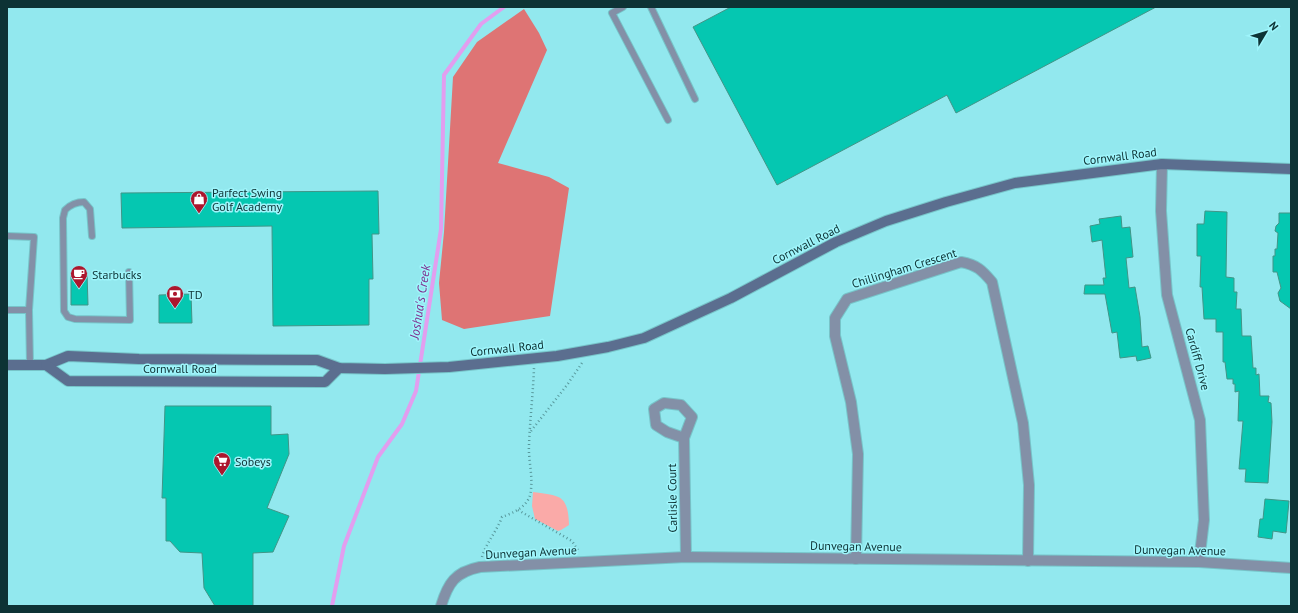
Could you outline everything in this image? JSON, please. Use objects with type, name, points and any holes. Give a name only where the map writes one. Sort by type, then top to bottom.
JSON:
[{"type":"main road","name":"Cornwall Road","points":[[7,365],[46,365],[68,356],[145,359],[316,360],[339,368],[385,369],[449,366],[534,358],[590,350],[644,338],[731,298],[836,242],[886,221],[946,202],[1015,183],[1162,164],[1291,168]]},
{"type":"main road","name":"Cornwall Road","points":[[46,365],[68,381],[325,382],[339,368]]},
{"type":"street","name":"Cardiff Drive","points":[[1162,164],[1161,210],[1167,295],[1200,420],[1204,520],[1199,562]]},
{"type":"street","name":"Chillingham Crescent","points":[[856,559],[858,454],[851,402],[835,336],[835,318],[847,299],[961,262],[970,263],[978,268],[992,282],[1023,423],[1029,485],[1028,561]]},
{"type":"street","name":"Carlisle Court","points":[[684,438],[686,558]]},
{"type":"street","name":"Dunvegan Avenue","points":[[441,606],[448,586],[456,577],[468,570],[480,567],[585,562],[686,558],[856,559],[1199,562],[1291,568]]},
{"type":"lane","points":[[623,7],[612,13],[668,120]]},
{"type":"lane","points":[[651,7],[695,99]]},
{"type":"lane","points":[[92,236],[90,209],[84,202],[78,202],[70,205],[65,210],[64,218],[64,311],[68,317],[75,319],[130,320],[129,272]]},
{"type":"lane","points":[[7,236],[34,237],[29,310],[30,365]]},
{"type":"lane","points":[[7,310],[29,310]]},
{"type":"path","points":[[530,431],[567,385],[590,350]]},
{"type":"path","points":[[480,567],[484,550],[498,527],[502,517],[521,508],[530,496],[531,468],[529,446],[534,358]]},
{"type":"path","points":[[518,510],[572,541],[585,562]]},
{"type":"shaded area","points":[[524,9],[539,33],[547,50],[498,163],[549,177],[569,188],[550,316],[464,329],[442,320],[439,283],[444,232],[453,77],[477,42]]},
{"type":"shaded area","points":[[533,492],[550,494],[561,498],[567,507],[569,525],[558,531],[535,519],[532,506]]},
{"type":"building","points":[[731,7],[1156,7],[956,113],[947,95],[777,185],[693,27]]},
{"type":"building","points":[[378,191],[379,234],[372,234],[373,279],[369,279],[369,325],[273,326],[272,226],[122,228],[121,193]]},
{"type":"building","points":[[1205,211],[1227,212],[1226,277],[1234,278],[1234,292],[1237,292],[1236,309],[1241,309],[1242,336],[1251,336],[1253,368],[1256,368],[1256,375],[1259,374],[1260,396],[1269,396],[1268,402],[1271,403],[1272,422],[1268,483],[1245,482],[1246,469],[1239,469],[1243,421],[1238,421],[1239,391],[1235,392],[1235,384],[1233,384],[1233,379],[1227,379],[1225,362],[1223,362],[1223,332],[1216,332],[1216,319],[1204,319],[1202,287],[1200,287],[1201,256],[1197,256],[1197,224],[1204,224]]},
{"type":"building","points":[[1279,213],[1291,213],[1291,309],[1280,301],[1278,293],[1281,288],[1277,272],[1273,272],[1273,256],[1275,256],[1275,249],[1277,249],[1278,233],[1275,231],[1276,226],[1279,223]]},
{"type":"building","points":[[1121,216],[1122,228],[1130,227],[1133,257],[1126,258],[1129,288],[1135,287],[1140,317],[1142,347],[1148,346],[1151,358],[1137,361],[1136,356],[1120,358],[1117,332],[1112,333],[1105,294],[1084,294],[1085,285],[1104,285],[1103,278],[1106,278],[1102,240],[1092,242],[1090,226],[1100,224],[1099,219]]},
{"type":"building","name":"Starbucks","points":[[71,272],[87,272],[88,305],[71,305]]},
{"type":"building","name":"TD","points":[[191,294],[192,323],[159,323],[159,295]]},
{"type":"building","name":"Sobeys","points":[[165,406],[271,406],[271,435],[288,434],[289,454],[267,508],[289,516],[273,552],[253,553],[253,606],[215,606],[204,588],[202,553],[180,552],[170,541],[166,541],[166,498],[162,498]]},
{"type":"building","points":[[1265,499],[1289,501],[1286,533],[1273,531],[1272,539],[1258,537],[1260,519],[1263,519]]},
{"type":"waterway","name":"Joshua's Creek","points":[[332,606],[344,546],[378,457],[402,424],[416,391],[441,229],[444,75],[481,24],[504,7]]},
{"type":"place","name":"Parfect Swing Golf Academy","points":[[199,214]]},
{"type":"place","name":"Starbucks","points":[[79,289]]},
{"type":"place","name":"TD","points":[[175,309]]},
{"type":"place","name":"Sobeys","points":[[222,476]]}]
